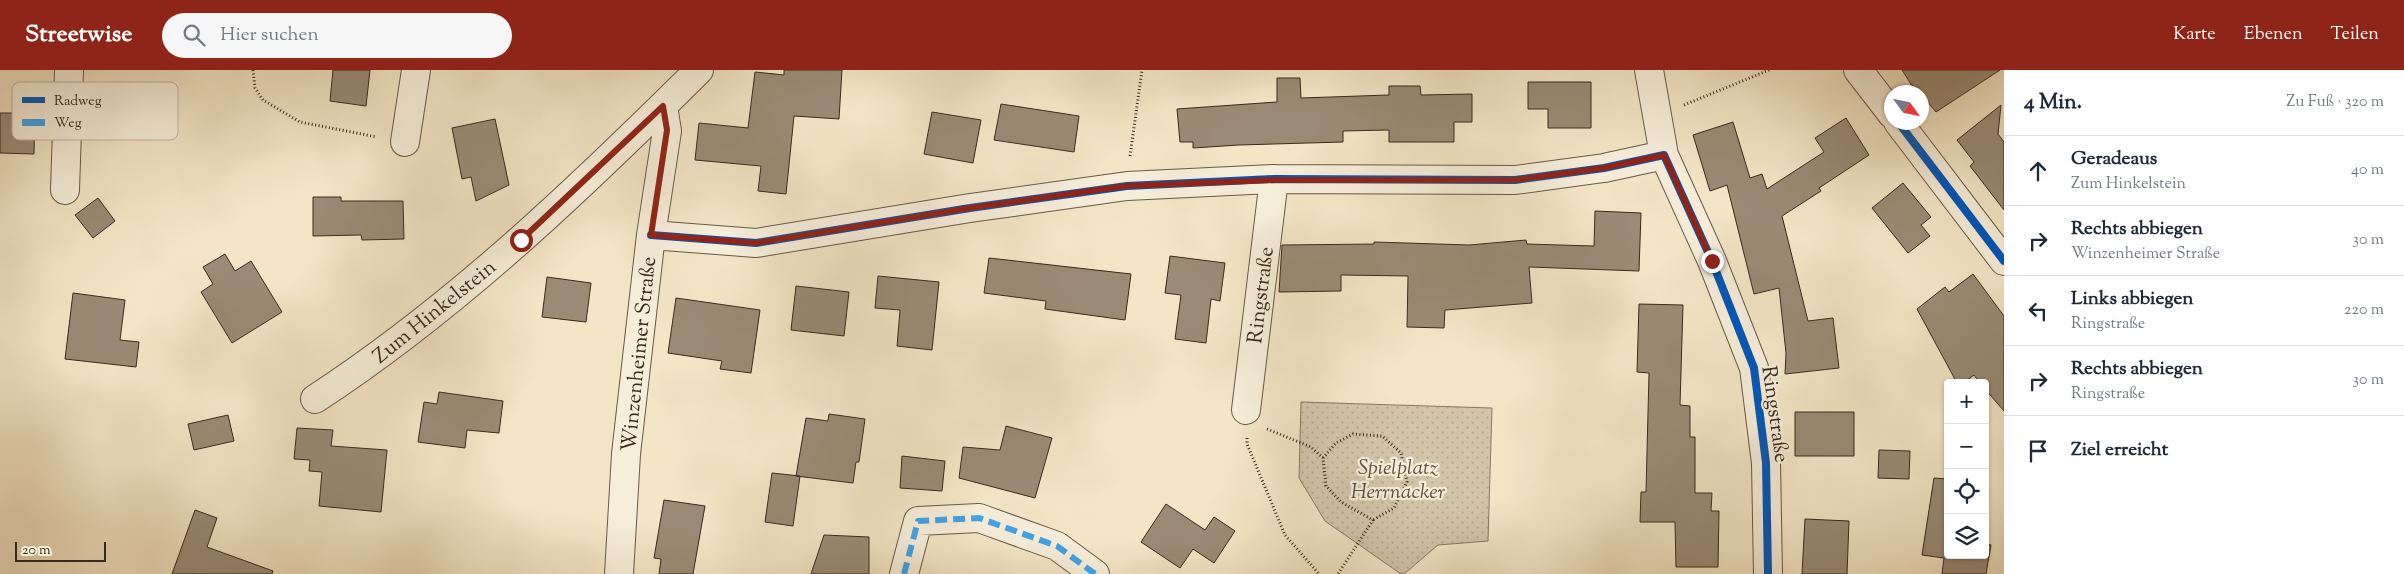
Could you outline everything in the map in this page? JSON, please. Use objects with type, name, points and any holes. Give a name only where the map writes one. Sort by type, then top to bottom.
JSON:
[{"type":"street","points":[[405,142],[416,70]]},
{"type":"street","name":"Zum Hinkelstein","points":[[315,399],[366,366],[521,240],[699,70]]},
{"type":"street","name":"Ringstraße","points":[[1649,70],[1664,155],[1712,261],[1754,368],[1766,463],[1768,574]]},
{"type":"street","points":[[1858,70],[1884,104]]},
{"type":"street","name":"Winzenheimer Straße","points":[[619,574],[626,454],[651,235],[667,130],[663,106]]},
{"type":"street","points":[[1904,130],[2004,261]]},
{"type":"street","points":[[65,190],[67,140]]},
{"type":"street","points":[[651,235],[756,243],[970,208],[1126,186],[1274,180],[1515,180],[1604,168],[1664,155]]},
{"type":"street","name":"Ringstraße","points":[[1246,410],[1274,180]]},
{"type":"street","points":[[904,574],[918,521],[979,518],[1056,546],[1095,574]]},
{"type":"path","points":[[253,70],[255,88],[263,100],[300,122],[405,142]]},
{"type":"path","points":[[1126,186],[1142,70]]},
{"type":"path","points":[[1658,116],[1769,70]]},
{"type":"path","points":[[1246,410],[1266,429],[1311,448],[1324,458]]},
{"type":"path","points":[[1246,410],[1247,444],[1270,502],[1285,535],[1318,574]]},
{"type":"path","points":[[1338,574],[1373,520],[1394,508],[1407,482],[1401,453],[1382,436],[1353,434],[1336,443],[1324,458],[1326,486],[1341,502],[1373,520]]},
{"type":"green space","name":"Spielplatz Herrnacker","points":[[1301,402],[1492,408],[1488,541],[1438,545],[1404,574],[1401,574],[1325,521],[1299,478]]},
{"type":"building","points":[[333,70],[370,70],[366,106],[330,101]]},
{"type":"building","points":[[784,70],[842,70],[839,119],[794,116],[786,194],[758,191],[761,166],[695,160],[699,123],[748,128],[755,72],[784,75]]},
{"type":"building","points":[[1902,70],[2000,70],[1936,112],[1929,104],[1929,85],[1912,85]]},
{"type":"building","points":[[1277,78],[1300,78],[1301,98],[1389,95],[1389,86],[1420,86],[1421,95],[1472,94],[1472,122],[1454,122],[1454,142],[1389,142],[1389,130],[1343,131],[1343,142],[1193,148],[1193,142],[1180,142],[1177,109],[1277,102]]},
{"type":"building","points":[[1528,82],[1591,82],[1591,128],[1548,128],[1548,109],[1528,109]]},
{"type":"building","points":[[1001,104],[1079,116],[1074,152],[994,140]]},
{"type":"building","points":[[2001,105],[1998,134],[2004,142],[2004,210],[1970,166],[1974,162],[1957,140]]},
{"type":"building","points":[[932,112],[981,120],[973,163],[924,154]]},
{"type":"building","points":[[0,113],[12,113],[12,140],[34,140],[34,154],[0,153]]},
{"type":"building","points":[[1846,118],[1869,155],[1819,188],[1821,191],[1782,216],[1808,321],[1833,318],[1839,368],[1785,374],[1786,353],[1779,288],[1754,294],[1727,185],[1710,191],[1693,135],[1733,122],[1750,178],[1762,174],[1767,189],[1824,152],[1815,138]]},
{"type":"building","points":[[495,119],[509,185],[476,201],[471,177],[462,179],[452,128]]},
{"type":"building","points":[[1903,183],[1931,217],[1921,225],[1930,236],[1908,253],[1872,208]]},
{"type":"building","points":[[313,197],[341,197],[341,201],[403,201],[404,239],[362,240],[361,235],[313,236]]},
{"type":"building","points":[[98,198],[115,221],[93,238],[75,215]]},
{"type":"building","points":[[1595,211],[1641,213],[1639,271],[1529,267],[1532,303],[1445,310],[1444,328],[1407,327],[1408,276],[1341,275],[1341,291],[1279,292],[1282,245],[1374,244],[1374,242],[1469,245],[1526,240],[1527,244],[1594,246]]},
{"type":"building","points":[[225,254],[235,271],[251,261],[282,312],[232,343],[201,292],[213,284],[203,267]]},
{"type":"building","points":[[1170,256],[1225,263],[1220,301],[1211,299],[1206,343],[1175,339],[1181,295],[1165,293]]},
{"type":"building","points":[[989,258],[1131,274],[1125,320],[1045,309],[1046,301],[984,293]]},
{"type":"building","points":[[1973,274],[2004,316],[2004,411],[1989,394],[1989,379],[1977,379],[1974,375],[1968,379],[1955,379],[1917,309],[1945,287],[1949,292]]},
{"type":"building","points":[[878,276],[939,282],[932,350],[897,346],[900,310],[875,308]]},
{"type":"building","points":[[547,277],[591,283],[586,322],[542,317]]},
{"type":"building","points":[[796,286],[849,292],[844,336],[791,330]]},
{"type":"building","points":[[73,293],[125,300],[120,340],[139,342],[136,367],[65,359]]},
{"type":"building","points":[[676,298],[760,310],[751,373],[720,369],[722,361],[668,353]]},
{"type":"building","points":[[1639,304],[1683,305],[1680,405],[1690,406],[1690,437],[1695,437],[1695,493],[1712,493],[1711,511],[1719,511],[1718,567],[1676,567],[1675,522],[1640,522],[1641,492],[1646,492],[1649,373],[1637,372]]},
{"type":"building","points":[[439,392],[503,401],[499,433],[467,430],[465,448],[418,442],[424,402],[437,404]]},
{"type":"building","points":[[1795,412],[1854,412],[1854,456],[1795,456]]},
{"type":"building","points":[[829,414],[865,419],[859,462],[856,462],[853,483],[796,476],[806,418],[828,421]]},
{"type":"building","points":[[228,415],[234,441],[194,450],[188,424]]},
{"type":"building","points":[[1006,426],[1052,438],[1035,498],[959,478],[963,447],[1000,450]]},
{"type":"building","points":[[297,428],[333,430],[331,446],[387,450],[381,512],[319,506],[322,472],[309,471],[310,460],[294,459]]},
{"type":"building","points":[[1879,450],[1910,451],[1909,479],[1878,478]]},
{"type":"building","points":[[902,456],[945,461],[942,491],[900,488]]},
{"type":"building","points":[[772,473],[800,476],[793,526],[765,522]]},
{"type":"building","points":[[1934,478],[1944,479],[1944,558],[1922,555]]},
{"type":"building","points":[[664,500],[705,506],[693,574],[659,574],[661,559],[654,558]]},
{"type":"building","points":[[1166,504],[1205,530],[1214,517],[1235,531],[1214,563],[1193,549],[1180,568],[1141,542]]},
{"type":"building","points":[[195,510],[217,518],[207,547],[273,571],[272,574],[172,574]]},
{"type":"building","points":[[1805,519],[1849,521],[1847,574],[1802,574]]},
{"type":"building","points":[[824,535],[869,537],[869,574],[811,574]]},
{"type":"building","points":[[1944,558],[1989,559],[1986,574],[1942,574]]},
{"type":"marked path","points":[[904,574],[918,521],[979,518],[1057,546],[1095,574]]},
{"type":"cycle path","points":[[1904,130],[2004,261]]},
{"type":"cycle path","points":[[651,235],[756,243],[970,208],[1127,186],[1274,179],[1515,180],[1604,168],[1664,155],[1712,261],[1754,368],[1766,463],[1768,574]]},
{"type":"route","points":[[521,240],[663,106],[667,130],[651,235],[756,243],[970,208],[1126,186],[1274,180],[1515,180],[1604,168],[1664,155],[1712,261]]}]
